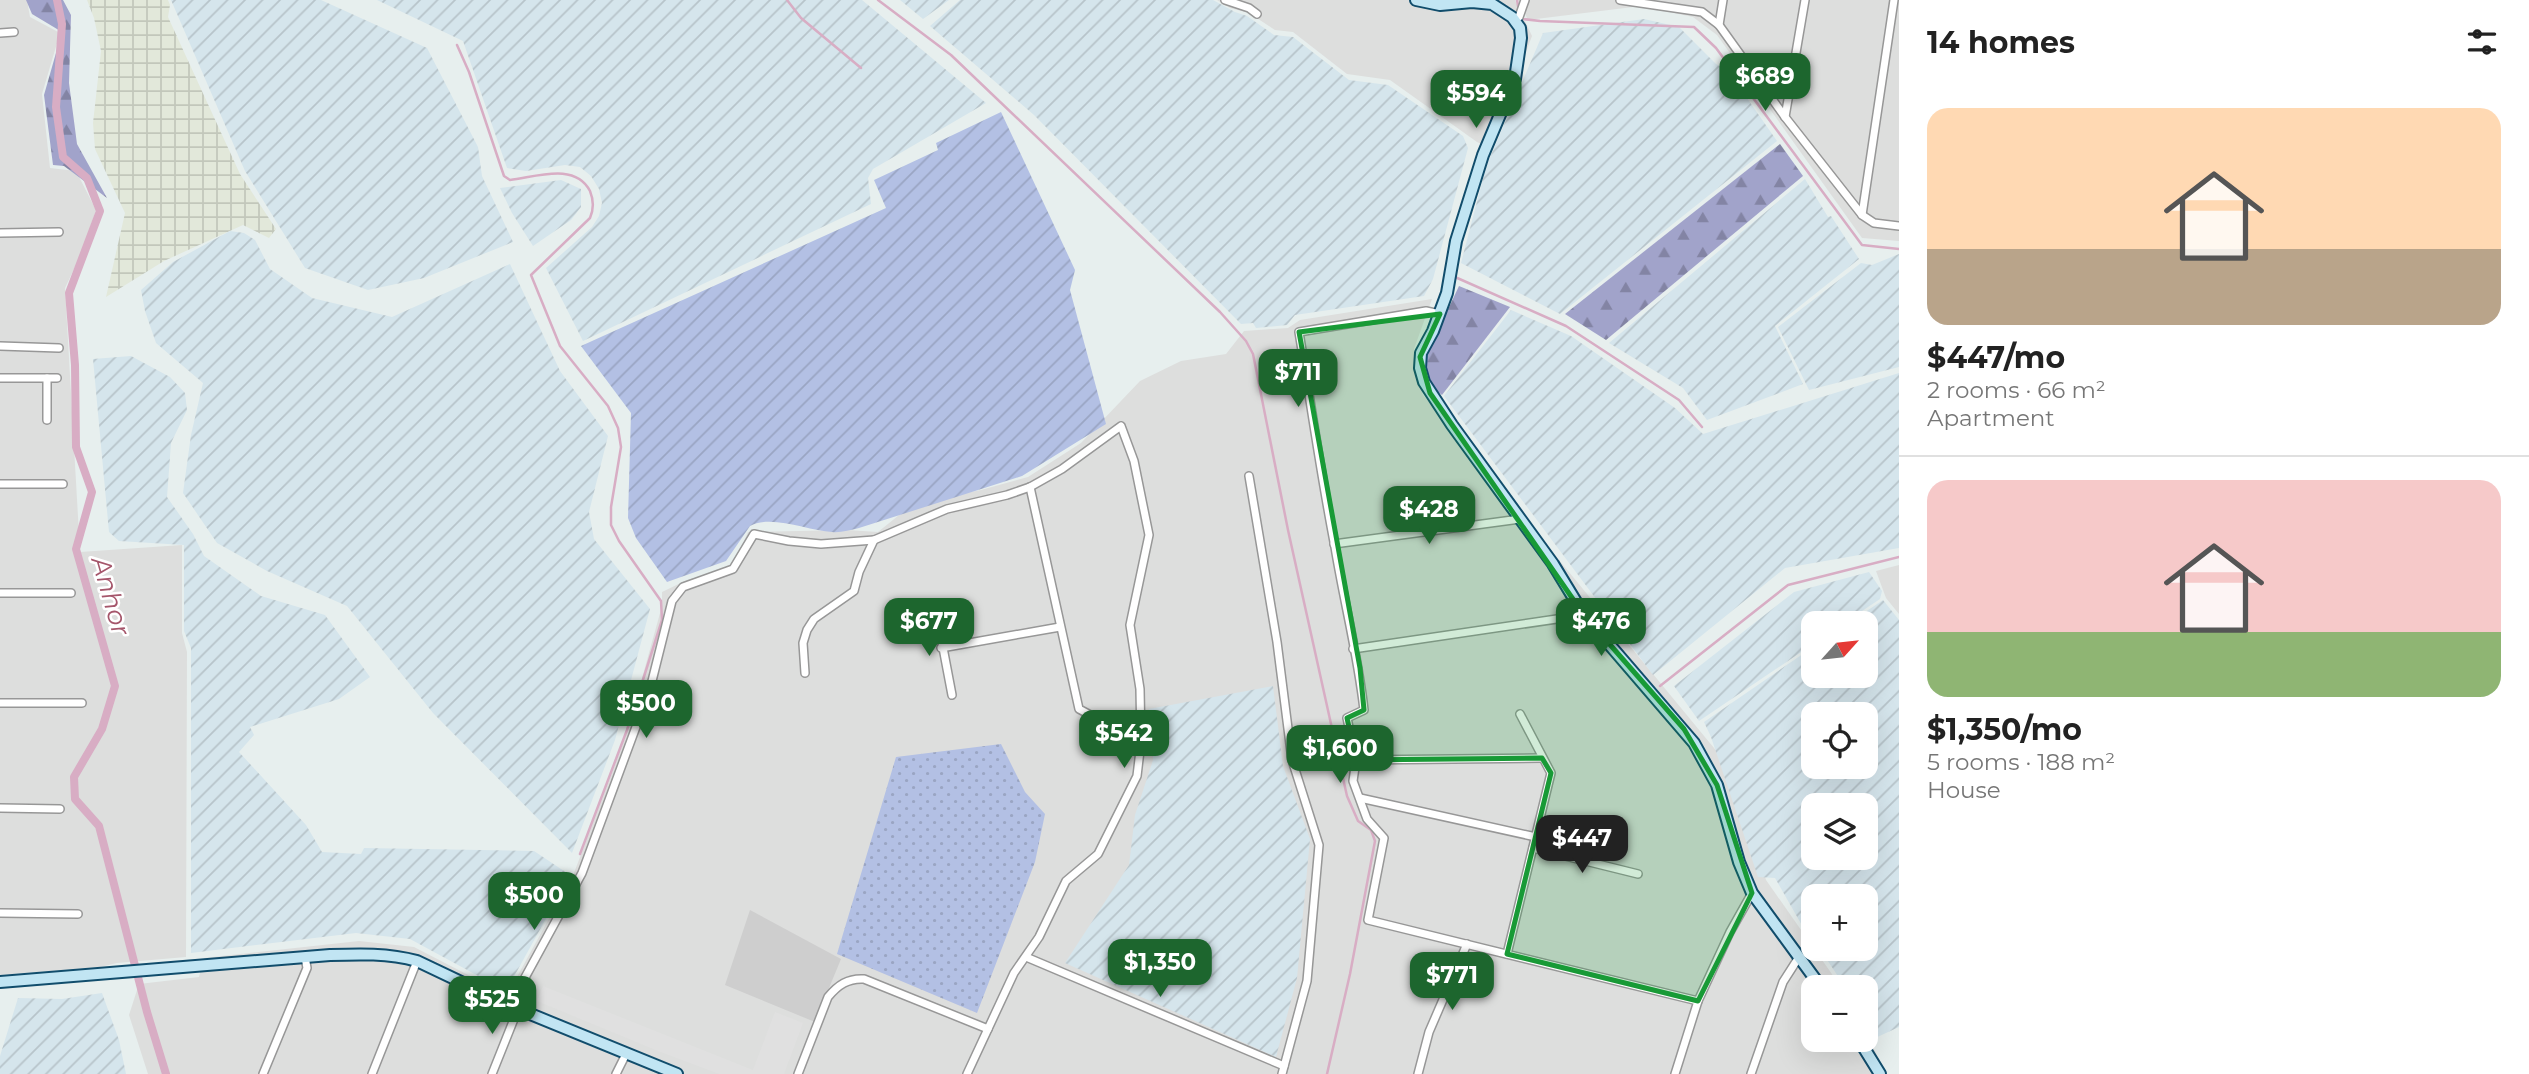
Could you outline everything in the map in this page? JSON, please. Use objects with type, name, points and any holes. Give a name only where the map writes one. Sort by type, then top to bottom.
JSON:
[{"type":"street","points":[[1225,0],[1238,2],[1257,14]]},
{"type":"street","points":[[1416,0],[1440,5],[1487,3],[1519,16]]},
{"type":"street","points":[[1525,0],[1519,16],[1521,38],[1515,79],[1483,155],[1456,242],[1447,293],[1421,353],[1420,368],[1424,383],[1444,415],[1553,564],[1584,615],[1675,719],[1703,757],[1717,785],[1739,862],[1752,893],[1813,975]]},
{"type":"street","points":[[1620,0],[1702,12],[1719,24],[1785,117],[1862,215],[1874,223],[1899,226]]},
{"type":"street","points":[[1719,24],[1723,0]]},
{"type":"street","points":[[1785,117],[1805,0]]},
{"type":"street","points":[[1862,215],[1894,0]]},
{"type":"street","points":[[0,33],[13,32]]},
{"type":"street","points":[[0,233],[59,232]]},
{"type":"street","points":[[1440,314],[1426,311],[1299,332],[1353,649],[1360,668],[1364,710],[1347,718],[1356,760],[1353,782],[1367,820],[1384,838],[1368,920],[1698,1002]]},
{"type":"street","points":[[0,346],[60,348]]},
{"type":"street","points":[[0,378],[57,378]]},
{"type":"street","points":[[47,378],[47,420]]},
{"type":"street","points":[[492,1074],[514,1007],[582,873],[650,689],[668,611],[677,592],[691,583],[733,569],[754,534],[821,544],[874,540],[947,509],[1030,487],[1062,469],[1121,426],[1135,461],[1149,535],[1130,625],[1140,689],[1139,765],[1133,787],[1098,854],[1066,881],[1040,937],[1014,973],[967,1074]]},
{"type":"street","points":[[1026,957],[1283,1070],[1307,981],[1319,845],[1292,760],[1277,642],[1249,475]]},
{"type":"street","points":[[0,485],[63,484]]},
{"type":"street","points":[[1030,487],[1079,709],[1141,742]]},
{"type":"street","points":[[1334,544],[1520,519]]},
{"type":"street","points":[[805,673],[803,643],[807,630],[814,619],[854,591],[859,572],[874,540]]},
{"type":"street","points":[[0,593],[71,593]]},
{"type":"street","points":[[1353,649],[1584,615]]},
{"type":"street","points":[[936,616],[951,695]]},
{"type":"street","points":[[942,648],[1060,627]]},
{"type":"street","points":[[0,703],[82,703]]},
{"type":"street","points":[[1507,954],[1550,773],[1520,714]]},
{"type":"street","points":[[1356,760],[1542,758]]},
{"type":"street","points":[[1360,798],[1536,837]]},
{"type":"street","points":[[0,808],[60,809]]},
{"type":"street","points":[[1533,848],[1638,874]]},
{"type":"street","points":[[1675,1074],[1698,1002],[1730,932],[1752,893]]},
{"type":"street","points":[[0,913],[78,914]]},
{"type":"street","points":[[1418,1074],[1429,1031],[1467,944]]},
{"type":"street","points":[[0,982],[366,954],[417,961],[514,1007],[677,1074]]},
{"type":"street","points":[[263,1074],[307,968],[305,957]]},
{"type":"street","points":[[1751,1074],[1783,982],[1800,957]]},
{"type":"street","points":[[372,1074],[417,961]]},
{"type":"street","points":[[798,1074],[828,997],[836,987],[854,979],[864,979],[988,1029]]},
{"type":"street","points":[[1866,1052],[1880,1074]]},
{"type":"street","points":[[616,1074],[626,1054]]},
{"type":"highlighted area","points":[[1440,314],[1420,357],[1430,393],[1584,615],[1684,729],[1717,785],[1752,893],[1698,1001],[1507,954],[1551,773],[1542,758],[1356,760],[1347,718],[1364,710],[1360,668],[1299,332]]},
{"type":"shaded area","points":[[0,0],[27,0],[30,17],[60,33],[42,94],[50,168],[76,171],[96,210],[81,254],[65,288],[80,552],[182,545],[182,633],[187,652],[186,957],[0,975]]},
{"type":"shaded area","points":[[87,0],[168,0],[168,17],[240,174],[276,229],[269,238],[243,225],[164,261],[106,297],[125,213],[95,149],[93,123],[101,51]]},
{"type":"shaded area","points":[[171,0],[321,0],[427,48],[478,147],[482,176],[513,242],[424,278],[368,290],[305,268],[245,171]]},
{"type":"shaded area","points":[[377,0],[862,0],[986,103],[873,169],[868,178],[871,204],[583,341],[546,268],[592,227],[599,216],[602,203],[599,189],[591,176],[580,167],[565,165],[526,171],[507,168],[463,41]]},
{"type":"shaded area","points":[[900,0],[949,0],[923,19]]},
{"type":"shaded area","points":[[960,0],[1213,0],[1247,16],[1274,35],[1293,37],[1349,80],[1388,85],[1463,136],[1468,148],[1433,279],[1424,296],[1295,315],[1287,325],[1256,328],[1253,323],[1241,324],[1034,115],[930,26]]},
{"type":"shaded area","points":[[1217,0],[1515,0],[1532,36],[1490,148],[1477,142],[1390,80],[1347,74],[1293,32],[1275,30],[1249,13],[1230,8]]},
{"type":"shaded area","points":[[1518,0],[1899,0],[1899,241],[1862,238],[1717,35],[1693,17],[1641,6],[1528,20]]},
{"type":"shaded area","points":[[1644,19],[1679,27],[1716,64],[1728,71],[1777,141],[1560,314],[1461,263],[1486,167],[1543,33]]},
{"type":"shaded area","points":[[1001,112],[1075,270],[1070,290],[1106,424],[1022,476],[859,528],[835,532],[779,522],[750,526],[726,561],[667,582],[636,538],[628,518],[631,413],[581,346],[886,208],[874,180],[938,150],[936,143]]},
{"type":"shaded area","points":[[1805,179],[1828,217],[1831,216],[1859,259],[1775,326],[1803,384],[1707,420],[1683,388],[1609,343]]},
{"type":"shaded area","points":[[561,180],[581,189],[581,207],[571,220],[533,246],[500,188]]},
{"type":"shaded area","points":[[230,231],[244,233],[255,240],[270,269],[312,298],[392,317],[510,264],[560,371],[608,436],[589,512],[594,539],[650,609],[615,740],[572,853],[433,713],[347,606],[267,571],[217,543],[183,493],[191,435],[203,383],[156,343],[141,290],[173,262]]},
{"type":"shaded area","points":[[1899,254],[1899,367],[1809,390],[1778,327],[1861,263],[1872,265]]},
{"type":"shaded area","points":[[1432,299],[1414,349],[1416,375],[1423,395],[1728,765],[1766,880],[1801,930],[1801,961],[1823,961],[1833,975],[1801,975],[1801,1052],[1876,1052],[1886,1074],[148,1074],[129,1015],[139,984],[199,977],[204,958],[359,941],[414,947],[507,995],[574,873],[626,736],[662,606],[662,592],[687,580],[725,570],[733,565],[748,532],[878,532],[914,503],[981,490],[1028,477],[1081,443],[1140,381],[1181,361],[1226,354],[1244,331],[1288,328],[1300,320]]},
{"type":"shaded area","points":[[1511,310],[1571,336],[1675,408],[1703,434],[1899,373],[1899,548],[1785,568],[1653,675],[1444,396]]},
{"type":"shaded area","points":[[131,356],[170,377],[185,393],[187,410],[171,443],[167,497],[193,534],[204,556],[261,596],[325,615],[370,677],[339,699],[250,727],[254,735],[239,752],[306,825],[322,852],[361,854],[364,848],[534,851],[570,875],[506,991],[410,939],[356,933],[191,953],[191,648],[184,631],[184,545],[119,541],[109,532],[93,359]]},
{"type":"shaded area","points":[[1899,565],[1899,614],[1886,598],[1876,571]]},
{"type":"shaded area","points":[[1869,572],[1882,591],[1880,599],[1862,611],[1801,611],[1801,652],[1699,721],[1674,686],[1794,592]]},
{"type":"shaded area","points":[[1883,600],[1899,620],[1899,1027],[1878,1037],[1878,975],[1837,975],[1828,961],[1878,961],[1878,884],[1801,884],[1801,924],[1775,878],[1758,877],[1704,722],[1801,655],[1801,688],[1878,688],[1878,611],[1867,611]]},
{"type":"shaded area","points":[[1273,686],[1283,766],[1310,839],[1297,978],[1276,1057],[1065,963],[1129,865],[1135,815],[1153,760],[1149,709]]},
{"type":"shaded area","points":[[1001,744],[1025,792],[1045,814],[1035,862],[977,1013],[837,954],[896,757]]},
{"type":"shaded area","points":[[750,910],[841,959],[815,1022],[725,985]]},
{"type":"shaded area","points":[[543,986],[753,1070],[775,1012],[803,1023],[784,1074],[719,1074],[537,1001]]},
{"type":"shaded area","points":[[102,993],[119,1040],[126,1074],[0,1074],[0,1056],[18,998],[62,999]]},
{"type":"green space","points":[[26,0],[63,0],[71,15],[69,83],[77,144],[107,198],[64,166],[53,165],[44,95],[62,32],[32,14]]},
{"type":"green space","points":[[1780,144],[1803,176],[1606,340],[1565,314]]},
{"type":"green space","points":[[1459,286],[1510,307],[1442,395],[1428,384],[1426,356]]},
{"type":"waterway","name":"Anhor","points":[[57,0],[62,24],[56,107],[63,157],[87,178],[100,211],[69,293],[75,365],[76,447],[92,492],[76,549],[115,686],[102,729],[74,777],[75,799],[99,826],[147,1012],[166,1074]]},
{"type":"waterway","points":[[787,0],[801,18],[861,68]]},
{"type":"waterway","points":[[878,0],[951,55],[1220,312],[1246,341],[1253,354],[1288,530],[1347,796],[1358,821],[1371,830],[1375,841],[1350,974],[1327,1074]]},
{"type":"waterway","points":[[1517,0],[1519,11]]},
{"type":"waterway","points":[[1522,17],[1540,21],[1694,27],[1716,48],[1862,245],[1899,249]]},
{"type":"waterway","points":[[457,45],[469,72],[504,176],[510,180],[565,174],[583,182],[590,191],[593,205],[590,218],[531,275],[560,346],[608,406],[618,428],[621,447],[611,507],[611,525],[619,541],[661,601],[662,620],[627,730],[580,854]]},
{"type":"waterway","points":[[1455,277],[1566,326],[1679,400],[1702,427]]},
{"type":"waterway","points":[[1660,686],[1788,585],[1899,557]]}]
